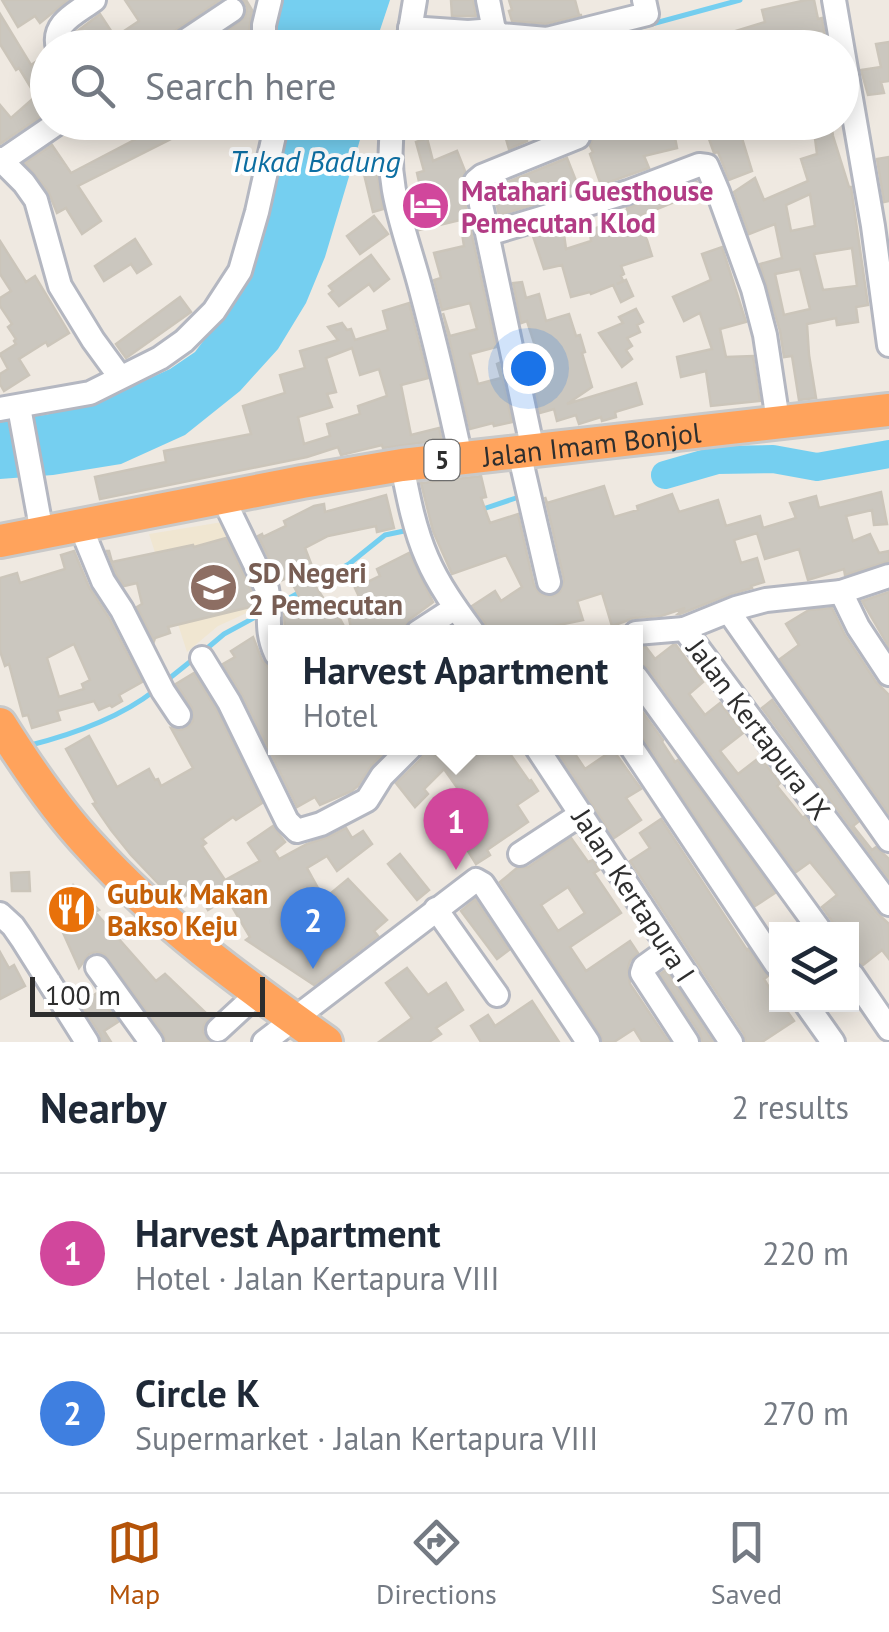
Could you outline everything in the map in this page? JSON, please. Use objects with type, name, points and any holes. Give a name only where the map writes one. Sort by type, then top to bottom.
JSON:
[{"type":"highway","name":"Jalan Imam Bonjol","points":[[0,541],[402,465],[461,458],[527,469],[656,438],[889,410]]},
{"type":"highway","points":[[0,725],[29,769],[114,872],[196,946],[326,1042]]},
{"type":"street","points":[[58,30],[94,0]]},
{"type":"street","points":[[410,30],[415,0]]},
{"type":"street","points":[[488,0],[494,30]]},
{"type":"street","points":[[834,0],[839,30]]},
{"type":"street","points":[[576,30],[646,7]]},
{"type":"street","points":[[202,30],[232,10]]},
{"type":"street","points":[[32,140],[1,160],[36,200],[60,286],[120,377]]},
{"type":"street","points":[[42,533],[13,409],[90,393],[160,358],[184,341],[214,310],[240,271],[273,140]]},
{"type":"street","points":[[392,140],[394,193],[461,458]]},
{"type":"street","points":[[549,582],[478,178],[571,140]]},
{"type":"street","points":[[858,140],[889,345]]},
{"type":"street","points":[[488,234],[704,165],[753,289],[778,421]]},
{"type":"street","points":[[402,465],[416,529],[436,576],[468,625]]},
{"type":"street","points":[[224,498],[263,579],[270,625]]},
{"type":"street","points":[[80,526],[96,568],[179,715]]},
{"type":"street","name":"Jalan Kertapura IX","points":[[889,576],[840,592],[766,600],[684,629],[889,904]]},
{"type":"street","points":[[840,592],[889,674]]},
{"type":"street","points":[[429,625],[455,608]]},
{"type":"street","points":[[729,612],[889,840]]},
{"type":"street","points":[[643,632],[684,629]]},
{"type":"street","points":[[202,658],[229,702],[287,821],[297,831],[367,800],[382,776],[403,755]]},
{"type":"street","points":[[643,687],[813,922]]},
{"type":"street","name":"Jalan Kertapura I","points":[[542,755],[731,1042]]},
{"type":"street","points":[[637,755],[769,954]]},
{"type":"street","points":[[520,854],[580,814]]},
{"type":"street","points":[[264,1042],[473,880],[482,884],[588,1042]]},
{"type":"street","points":[[436,909],[497,995]]},
{"type":"street","points":[[0,914],[22,939],[86,1042]]},
{"type":"street","points":[[669,949],[644,967],[642,973],[687,1042]]},
{"type":"street","points":[[98,967],[152,1042]]},
{"type":"street","points":[[859,985],[889,1030]]},
{"type":"street","points":[[218,1030],[258,992]]},
{"type":"street","points":[[812,1012],[833,1042]]},
{"type":"shaded area","name":"SD Negeri 2 Pemecutan","points":[[229,521],[262,606],[218,626],[187,652],[149,534]]},
{"type":"water","points":[[274,0],[390,0],[380,30],[276,30]]},
{"type":"water","name":"Tukad Badung","points":[[278,140],[360,140],[325,257],[306,303],[278,349],[240,391],[185,435],[121,464],[0,479],[0,418],[45,415],[97,402],[170,369],[195,352],[222,316]]},
{"type":"building","points":[[2,0],[68,0],[40,23],[35,16],[18,27]]},
{"type":"building","points":[[125,0],[220,0],[176,30],[126,30],[139,21]]},
{"type":"building","points":[[243,0],[252,10],[249,30],[228,30],[245,17],[247,8]]},
{"type":"building","points":[[451,0],[473,0],[476,16],[452,16]]},
{"type":"building","points":[[509,0],[575,0],[582,15],[546,24],[512,21]]},
{"type":"building","points":[[814,0],[824,30],[739,30],[765,22],[762,10]]},
{"type":"building","points":[[0,14],[30,63],[30,86],[19,68],[16,70],[0,44]]},
{"type":"building","points":[[100,14],[110,30],[79,30]]},
{"type":"building","points":[[889,42],[889,81],[881,82],[884,93],[868,95],[861,70],[881,67],[876,44]]},
{"type":"building","points":[[30,101],[30,124],[0,144],[0,105],[11,118]]},
{"type":"building","points":[[134,140],[169,140],[78,186],[101,221],[82,234],[66,208],[57,213],[48,191],[25,163],[52,145],[71,173]]},
{"type":"building","points":[[428,140],[433,161],[457,151],[465,171],[461,184],[496,347],[470,354],[478,384],[501,378],[499,363],[512,422],[470,429],[443,313],[450,336],[477,329],[470,303],[442,310],[434,280],[441,278],[434,253],[464,246],[460,220],[419,230],[409,189],[420,186],[417,173],[424,171],[416,142]]},
{"type":"building","points":[[506,140],[527,140],[527,141],[509,149]]},
{"type":"building","points":[[592,140],[675,140],[677,148],[644,156],[649,168],[601,185],[590,146]]},
{"type":"building","points":[[709,140],[743,140],[752,171],[729,180],[718,152],[714,153]]},
{"type":"building","points":[[815,140],[834,140],[851,187],[868,305],[856,307],[858,322],[837,325],[836,318],[807,324],[816,398],[799,400],[792,356],[784,357],[760,264],[782,258],[775,224],[749,234],[734,192],[755,178],[764,200],[808,181],[801,159],[817,154]],"holes":[[[810,194],[815,226],[791,231],[786,205]],[[852,248],[857,286],[823,290],[814,254]],[[800,269],[810,309],[784,315],[775,274]]]},
{"type":"building","points":[[889,157],[889,201],[884,202],[877,159]]},
{"type":"building","points":[[567,158],[580,191],[499,215],[493,188]]},
{"type":"building","points":[[376,167],[383,209],[373,212],[363,170]]},
{"type":"building","points":[[697,182],[701,191],[635,218],[652,256],[621,266],[623,281],[617,284],[626,280],[633,296],[621,302],[613,285],[571,297],[562,265],[544,269],[533,236],[563,227],[566,249],[591,241],[590,230],[613,222],[610,213],[628,210]]},
{"type":"building","points":[[374,216],[388,234],[360,254],[347,236]]},
{"type":"building","points":[[135,239],[151,264],[137,273],[131,264],[104,281],[95,266]]},
{"type":"building","points":[[0,241],[26,282],[35,276],[69,333],[19,359],[29,375],[4,391],[0,374],[8,369],[0,354],[16,344],[16,339],[0,306],[0,298],[11,291],[0,274]]},
{"type":"building","points":[[722,247],[746,322],[720,329],[726,357],[753,356],[760,401],[711,406],[706,371],[681,377],[677,357],[712,349],[700,313],[684,321],[673,297],[711,280],[702,254]]},
{"type":"building","points":[[371,255],[389,279],[374,291],[369,284],[339,306],[329,294],[333,291],[329,286]]},
{"type":"building","points":[[522,282],[526,298],[539,294],[546,321],[569,314],[576,336],[580,335],[592,387],[567,404],[636,383],[642,404],[615,412],[616,417],[579,424],[576,415],[557,421],[554,409],[540,413],[528,355],[537,352],[527,321],[521,323],[513,283]]},
{"type":"building","points":[[180,297],[191,312],[126,358],[116,344]]},
{"type":"building","points":[[409,303],[428,378],[401,385],[411,435],[439,428],[442,440],[383,448],[382,445],[341,455],[338,447],[307,457],[100,499],[95,477],[166,462],[164,451],[251,434],[243,406],[285,393],[280,375],[305,368],[300,351],[338,340],[328,327],[342,323],[347,330],[351,329],[355,340],[388,330],[383,311]],"holes":[[[352,348],[360,375],[379,369],[387,396],[358,406],[360,414],[327,424],[330,436],[304,444],[298,417],[332,407],[327,394],[336,392],[326,358]]]},
{"type":"building","points":[[636,309],[643,322],[637,325],[640,332],[627,338],[632,346],[626,350],[632,359],[622,367],[599,333],[623,323],[619,317]]},
{"type":"building","points":[[481,476],[486,497],[481,498],[490,523],[518,514],[534,585],[546,596],[560,592],[564,580],[545,497],[547,503],[604,486],[614,517],[672,494],[679,512],[718,500],[726,526],[760,516],[763,528],[796,518],[790,503],[816,496],[819,508],[881,492],[887,524],[874,525],[872,510],[846,516],[853,541],[870,534],[879,553],[889,551],[889,561],[845,575],[844,569],[808,580],[799,549],[765,559],[757,533],[734,540],[741,563],[757,558],[764,582],[680,614],[685,608],[612,625],[602,593],[577,601],[583,620],[559,625],[486,625],[472,606],[495,591],[501,601],[522,587],[506,555],[452,574],[433,531],[421,483]]},
{"type":"building","points":[[386,495],[394,528],[377,532],[376,526],[328,536],[305,548],[317,579],[312,581],[343,625],[285,625],[284,614],[302,602],[289,577],[280,581],[258,536],[286,526],[284,521],[314,506],[324,504],[325,512]]},
{"type":"building","name":"SD Negeri 2 Pemecutan","points":[[226,538],[253,594],[254,606],[168,627],[170,633],[154,641],[137,607],[142,604],[137,583],[124,586],[116,574],[107,551],[112,562]]},
{"type":"building","points":[[74,551],[89,587],[142,682],[119,695],[122,701],[112,707],[99,710],[94,701],[57,711],[60,720],[32,728],[28,715],[23,716],[9,664],[5,666],[0,651],[0,578],[17,573],[20,583],[65,569],[61,555]],"holes":[[[74,644],[90,680],[82,684],[84,689],[59,697],[47,658]]]},
{"type":"building","points":[[409,553],[433,602],[406,625],[350,625],[347,610],[362,603],[355,588],[380,576],[377,569]]},
{"type":"building","points":[[889,592],[889,647],[862,601]]},
{"type":"building","points":[[832,608],[845,635],[889,695],[889,814],[780,659],[799,645],[786,624],[809,610]]},
{"type":"building","points":[[253,637],[268,667],[268,748],[223,664],[235,657],[231,651]]},
{"type":"building","points":[[676,645],[703,682],[689,694],[705,715],[720,703],[743,733],[720,751],[738,774],[760,757],[780,783],[777,786],[889,924],[889,959],[882,950],[863,965],[859,963],[859,922],[832,922],[822,907],[837,895],[810,862],[796,872],[643,666],[646,647],[655,659]]},
{"type":"building","points":[[194,673],[262,803],[202,839],[206,843],[202,846],[225,880],[260,861],[248,843],[273,826],[285,842],[274,851],[279,859],[346,828],[352,838],[363,831],[372,844],[337,871],[327,856],[307,868],[324,899],[348,879],[387,920],[374,931],[378,936],[314,985],[246,940],[250,937],[227,898],[208,910],[196,889],[176,902],[111,830],[93,804],[96,803],[66,749],[89,736],[117,787],[149,769],[161,786],[193,768],[171,728],[181,730],[193,721],[192,708],[176,684]]},
{"type":"building","points":[[772,700],[858,822],[853,826],[872,850],[876,847],[889,859],[889,879],[762,708]]},
{"type":"building","points":[[643,713],[675,762],[678,760],[775,893],[755,906],[644,740]]},
{"type":"building","points":[[271,755],[382,755],[352,791],[320,805],[315,797],[297,807]]},
{"type":"building","points":[[422,755],[511,755],[538,791],[517,805],[528,822],[487,850],[490,855],[476,864],[447,817],[468,803],[444,769],[424,789],[428,794],[415,807],[396,783]]},
{"type":"building","points":[[560,755],[576,755],[585,769],[606,755],[617,755],[641,789],[626,798],[641,820],[614,838]]},
{"type":"building","points":[[661,819],[768,976],[764,979],[769,987],[769,1012],[788,1012],[794,1021],[762,1042],[746,1042],[630,861],[650,848],[640,833]]},
{"type":"building","points":[[571,838],[588,862],[593,860],[599,870],[594,873],[621,913],[570,947],[586,971],[630,941],[638,953],[628,968],[630,984],[669,1042],[642,1042],[634,1029],[614,1042],[603,1042],[500,882],[517,868],[528,867]],"holes":[[[568,887],[585,913],[558,931],[541,905]]]},
{"type":"building","points":[[400,854],[429,890],[417,900],[388,864]]},
{"type":"building","points":[[29,872],[30,891],[12,891],[11,873]]},
{"type":"building","points":[[73,885],[99,910],[95,912],[156,981],[165,974],[210,1017],[203,1032],[210,1042],[166,1042],[104,954],[89,954],[79,968],[51,906]]},
{"type":"building","points":[[475,899],[509,950],[497,959],[461,911]]},
{"type":"building","points":[[0,952],[9,968],[14,965],[25,986],[0,999]]},
{"type":"building","points":[[407,968],[428,995],[446,983],[463,1010],[436,1028],[441,1034],[429,1042],[379,1042],[412,1018],[386,983]]},
{"type":"building","points":[[666,970],[713,1042],[702,1042],[660,974]]},
{"type":"building","points":[[82,990],[88,999],[97,993],[118,1022],[104,1031],[111,1042],[102,1042],[74,994]]},
{"type":"building","points":[[532,1001],[559,1042],[481,1042],[471,1026],[488,1015],[495,1026]]},
{"type":"waterway","points":[[637,28],[740,0]]},
{"type":"waterway","points":[[665,475],[717,460],[773,459],[817,467],[889,454]]},
{"type":"waterway","points":[[483,509],[516,498]]},
{"type":"waterway","points":[[312,585],[349,564],[385,535],[409,530]]},
{"type":"waterway","points":[[277,605],[302,591]]},
{"type":"waterway","points":[[205,650],[224,634],[263,613]]},
{"type":"waterway","points":[[166,681],[196,657]]},
{"type":"waterway","points":[[27,746],[94,725],[154,691]]},
{"type":"place","name":"Matahari Guesthouse Pemecutan Klod","points":[[426,206]]},
{"type":"place","name":"SD Negeri 2 Pemecutan","points":[[213,588]]},
{"type":"place","name":"Harvest Apartment","points":[[456,870]]},
{"type":"place","name":"Gubuk Makan Bakso Keju","points":[[72,909]]},
{"type":"place","name":"Circle K","points":[[313,969]]}]
